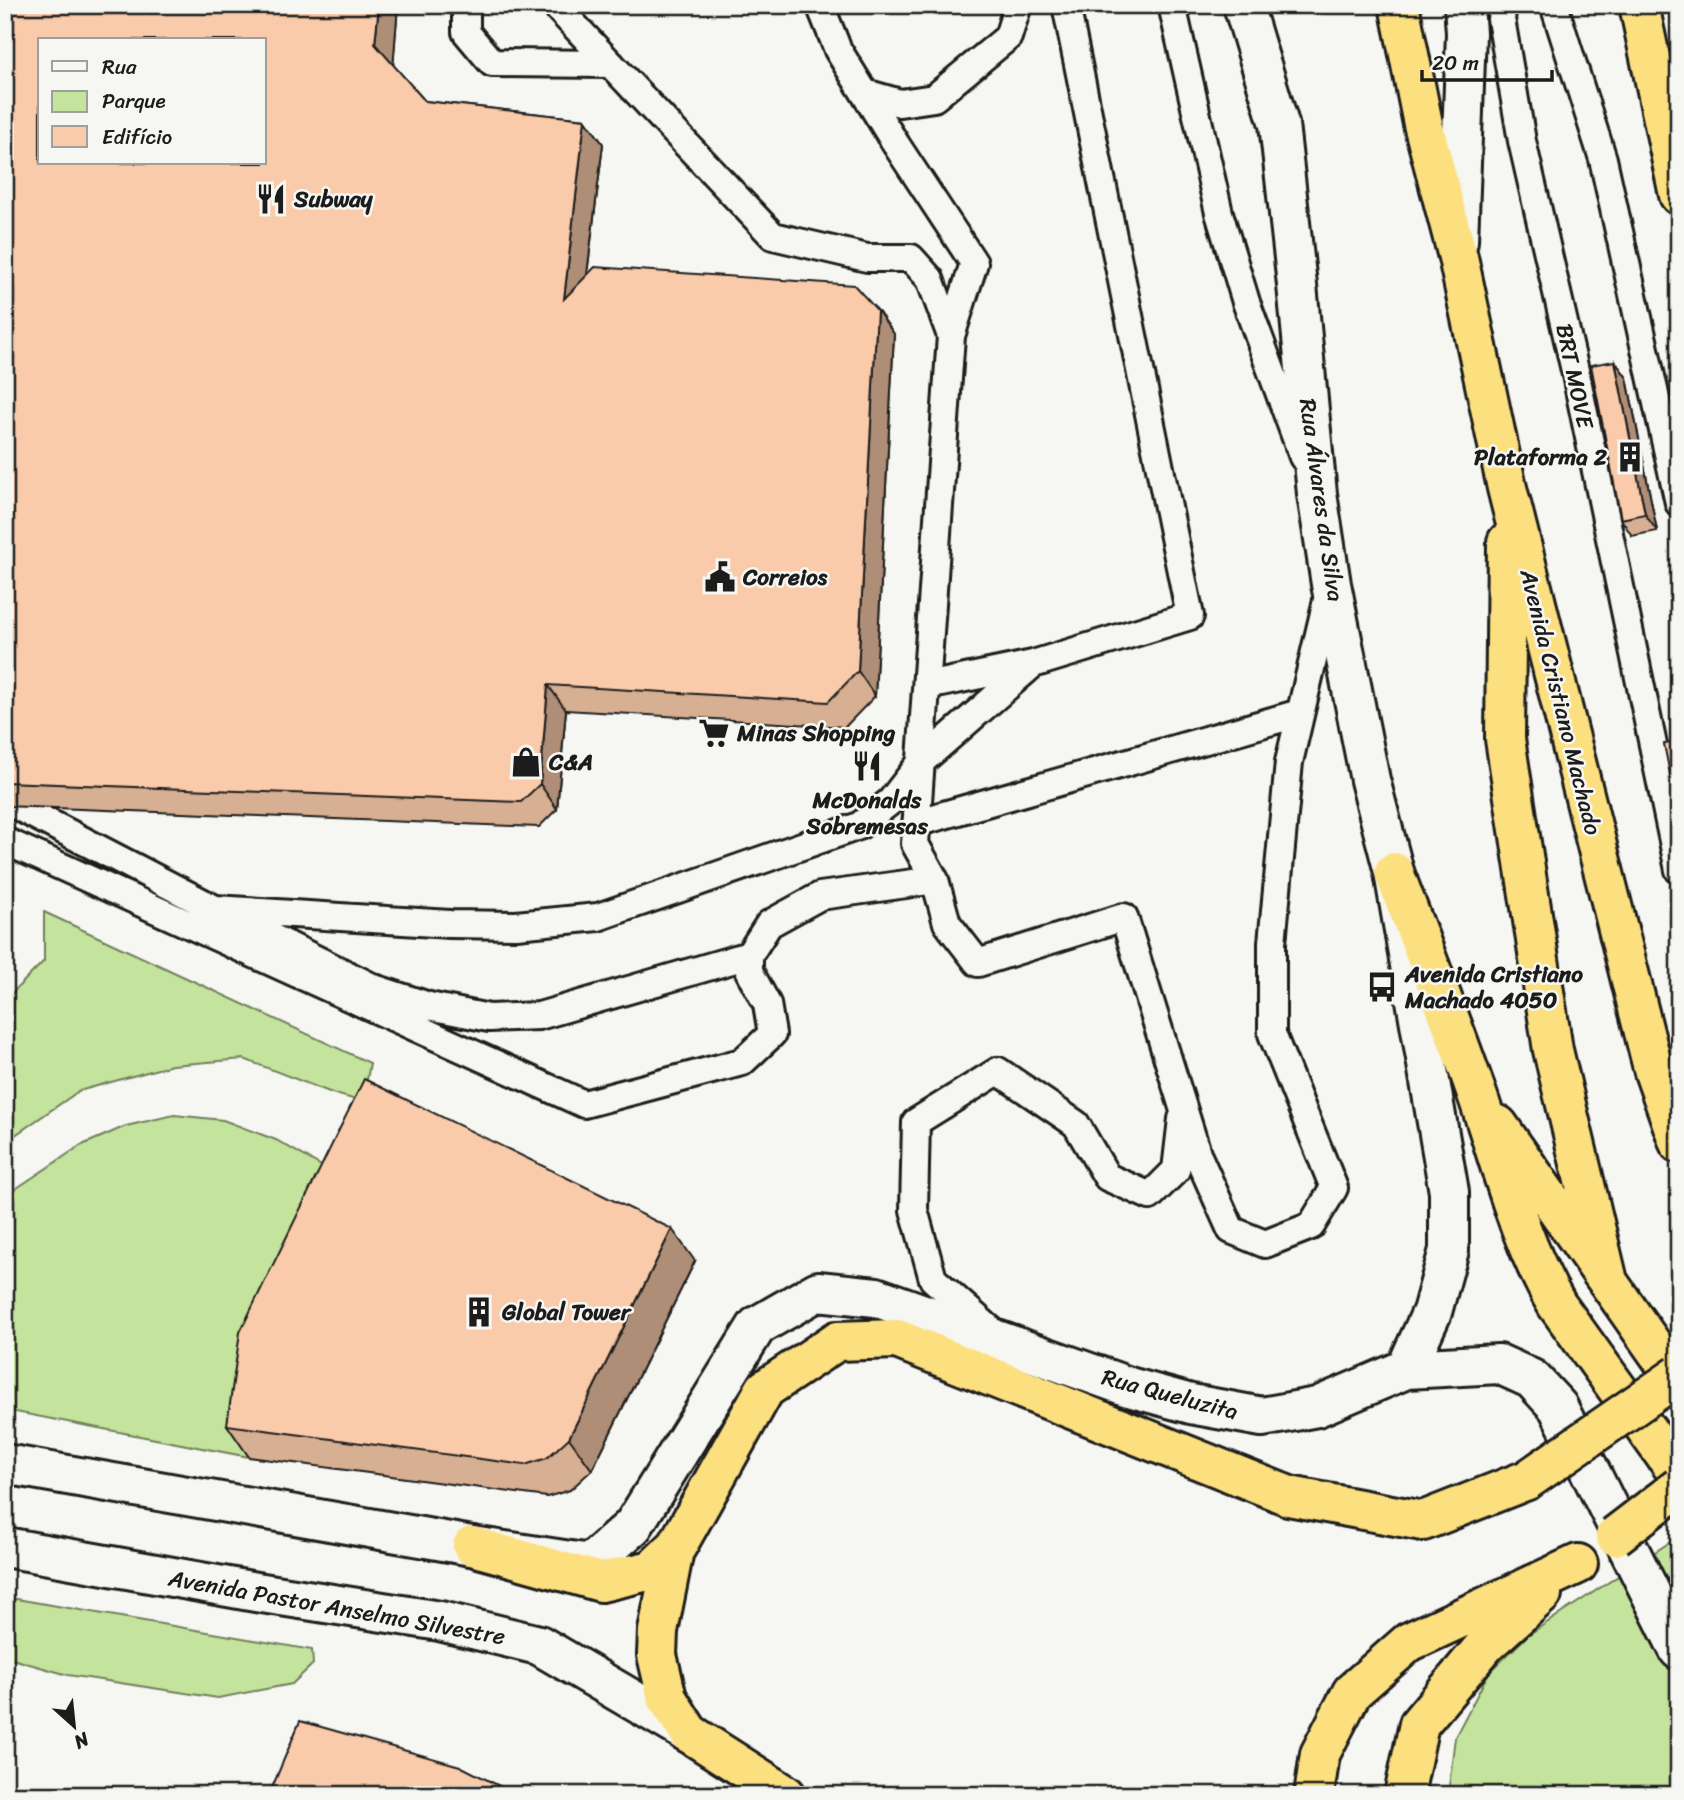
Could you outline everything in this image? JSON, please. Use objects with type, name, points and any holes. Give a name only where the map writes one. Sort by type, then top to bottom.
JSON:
[{"type":"highway","name":"Avenida Cristiano Machado","points":[[1399,5],[1423,124],[1458,257],[1507,488],[1654,1072],[1679,1143]]},
{"type":"highway","points":[[1639,5],[1679,195]]},
{"type":"highway","points":[[1507,488],[1505,739],[1553,1050],[1607,1278]]},
{"type":"highway","points":[[1394,872],[1477,1095],[1525,1243],[1541,1279],[1679,1475]]},
{"type":"highway","points":[[1477,1095],[1679,1383]]},
{"type":"highway","points":[[786,1795],[689,1733],[667,1698],[657,1655],[658,1631],[676,1548],[765,1389],[837,1341],[897,1339],[1289,1496],[1423,1521],[1527,1480],[1679,1375]]},
{"type":"highway","points":[[1404,1795],[1419,1724],[1486,1644],[1527,1605],[1679,1487]]},
{"type":"highway","points":[[472,1546],[601,1582],[652,1570],[676,1548]]},
{"type":"highway","points":[[1314,1795],[1320,1754],[1352,1692],[1409,1642],[1578,1564]]},
{"type":"main road","name":"Rua Álvares da Silva","points":[[1243,5],[1279,124],[1317,494],[1331,584],[1370,780],[1394,872]]},
{"type":"main road","name":"Avenida Cristiano Machado","points":[[1458,257],[1466,33],[1464,5]]},
{"type":"main road","points":[[1394,872],[1449,1192],[1449,1250],[1432,1312],[1406,1369],[1499,1364],[1532,1379],[1558,1408],[1679,1650]]},
{"type":"main road","name":"Rua Queluzita","points":[[472,1546],[590,1564],[633,1526],[757,1326],[818,1292],[876,1297],[1129,1387],[1191,1404],[1262,1417],[1317,1407],[1406,1369]]},
{"type":"main road","points":[[5,1464],[472,1546]]},
{"type":"main road","name":"Avenida Pastor Anselmo Silvestre","points":[[5,1547],[256,1592],[440,1621],[539,1645],[689,1733]]},
{"type":"lane","points":[[466,5],[466,32],[492,63],[611,64]]},
{"type":"lane","points":[[555,5],[773,236],[867,258],[911,258],[930,279],[951,336]]},
{"type":"lane","points":[[820,5],[838,50],[974,263],[951,336],[915,844],[935,880],[947,923],[978,963],[1124,917],[1198,1156],[1231,1230],[1265,1244],[1311,1226],[1334,1188],[1272,1034],[1272,943],[1289,762],[1331,584]]},
{"type":"lane","points":[[865,93],[901,103],[934,98],[1008,37],[1018,5]]},
{"type":"lane","points":[[927,686],[1032,664],[1190,616],[1066,5]]},
{"type":"lane","points":[[1172,5],[1219,214],[1246,302],[1317,494]]},
{"type":"lane","name":"BRT MOVE","points":[[1503,5],[1501,19],[1522,141],[1576,375],[1679,870]]},
{"type":"lane","points":[[1553,5],[1603,159],[1679,503]]},
{"type":"lane","points":[[215,909],[450,924],[516,925],[598,917],[859,826],[891,801],[922,761],[1032,664]]},
{"type":"lane","points":[[916,823],[1300,713]]},
{"type":"lane","points":[[5,800],[374,988],[429,1006],[489,1018],[539,1016],[749,955]]},
{"type":"lane","points":[[5,841],[584,1104],[742,1062],[772,1034],[767,1004],[748,971],[749,955],[769,924],[820,896],[935,880]]},
{"type":"lane","points":[[1004,1342],[933,1279],[914,1210],[915,1122],[999,1071],[1076,1124],[1107,1177],[1150,1196],[1176,1170],[1184,1107]]},
{"type":"green space","points":[[44,912],[370,1063],[363,1102],[244,1059],[172,1065],[79,1091],[5,1142],[5,1000],[44,961]]},
{"type":"green space","points":[[174,1115],[223,1120],[276,1140],[330,1171],[249,1457],[5,1410],[5,1196],[80,1146],[126,1126]]},
{"type":"green space","points":[[1672,1541],[1679,1552],[1679,1795],[1448,1795],[1455,1737],[1488,1674],[1528,1635]]},
{"type":"green space","points":[[5,1597],[312,1650],[313,1664],[292,1684],[218,1698],[68,1675],[5,1657]]},
{"type":"building","points":[[5,5],[379,5],[375,44],[425,101],[585,119],[564,299],[595,267],[854,285],[877,310],[858,671],[828,702],[548,685],[540,784],[521,802],[5,782]]},
{"type":"building","points":[[1615,361],[1645,514],[1621,519],[1591,365]]},
{"type":"building","points":[[1679,742],[1679,819],[1664,744]]},
{"type":"building","name":"Global Tower","points":[[364,1079],[672,1229],[569,1438],[547,1458],[525,1465],[227,1425],[240,1332]]},
{"type":"building","points":[[300,1721],[460,1766],[517,1795],[269,1795]]},
{"type":"place","name":"Subway","points":[[271,199]]},
{"type":"place","name":"Plataforma 2","points":[[1630,457]]},
{"type":"place","name":"Correios","points":[[720,577]]},
{"type":"place","name":"Minas Shopping","points":[[714,733]]},
{"type":"place","name":"C&A","points":[[526,762]]},
{"type":"place","name":"McDonalds Sobremesas","points":[[867,766]]},
{"type":"place","name":"Avenida Cristiano Machado 4050","points":[[1382,987]]},
{"type":"place","name":"Global Tower","points":[[479,1312]]}]
